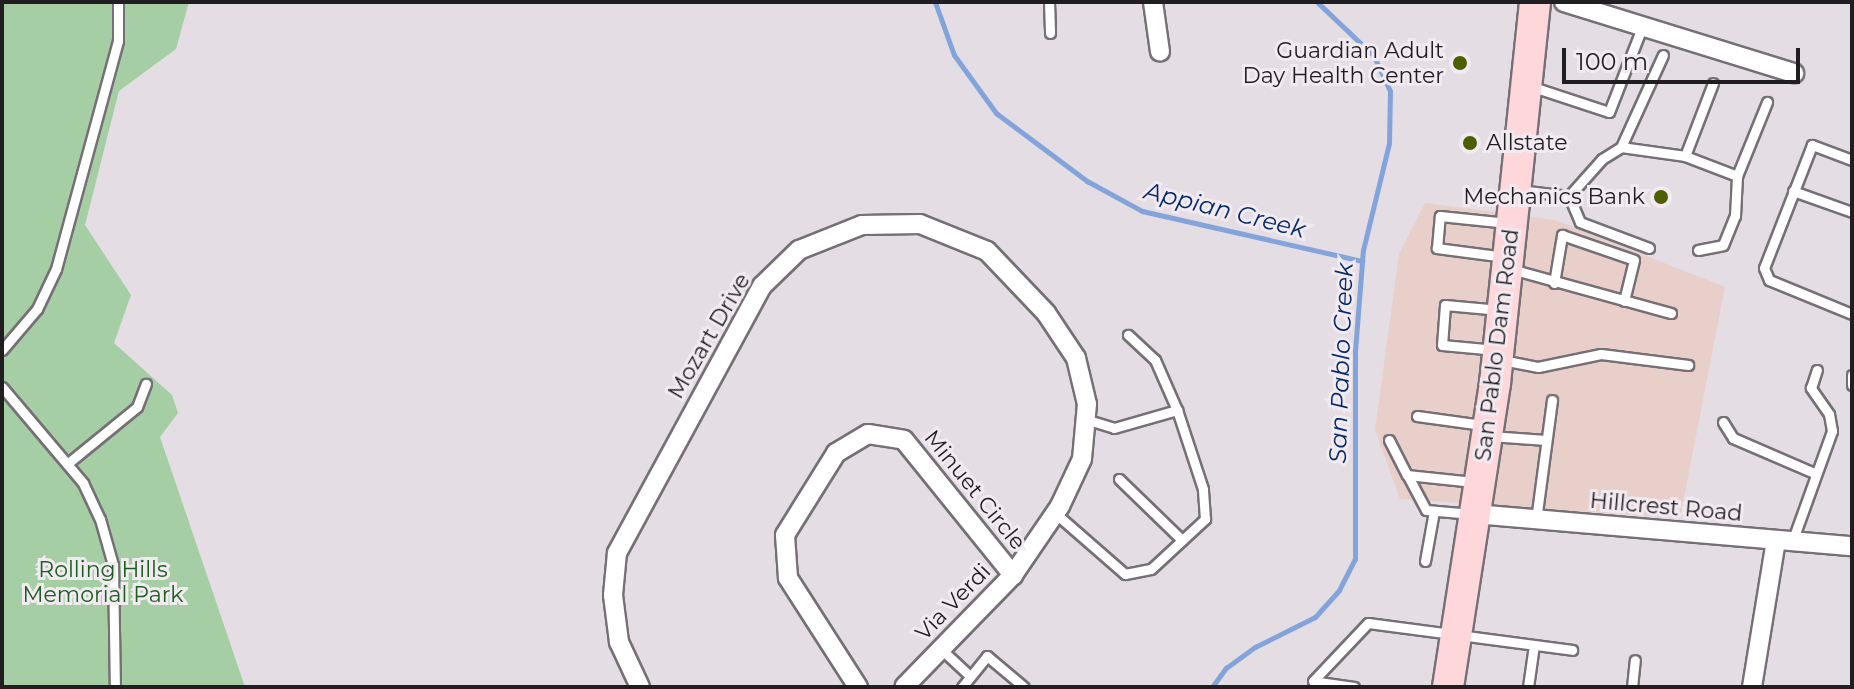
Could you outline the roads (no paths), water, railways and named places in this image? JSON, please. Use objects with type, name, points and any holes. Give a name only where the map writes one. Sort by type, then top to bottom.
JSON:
[{"type":"main road","name":"San Pablo Dam Road","points":[[1448,687],[1499,355],[1535,2]]},
{"type":"street","points":[[1153,2],[1160,52]]},
{"type":"street","points":[[1564,2],[1644,23],[1794,73]]},
{"type":"street","name":"Mozart Drive","points":[[640,687],[619,642],[613,595],[617,553],[762,286],[799,250],[862,225],[920,224],[987,251],[1046,313],[1076,358],[1085,419],[1082,459],[1057,510]]},
{"type":"street","name":"Minuet Circle","points":[[858,687],[788,578],[785,535],[836,453],[868,434],[904,440],[1013,575]]},
{"type":"street","name":"Via Verdi","points":[[904,687],[1013,575],[1057,510]]},
{"type":"street","name":"Hillcrest Road","points":[[1475,514],[1852,546]]},
{"type":"street","points":[[1752,687],[1784,541]]},
{"type":"lane","points":[[2,350],[37,309],[56,269],[118,41],[118,2]]},
{"type":"lane","points":[[1049,2],[1050,33]]},
{"type":"lane","points":[[1527,85],[1609,112],[1644,23]]},
{"type":"lane","points":[[1569,196],[1602,159],[1621,147],[1663,55]]},
{"type":"lane","points":[[1685,156],[1713,83]]},
{"type":"lane","points":[[1698,250],[1723,245],[1735,216],[1737,176],[1767,102]]},
{"type":"lane","points":[[1852,160],[1812,145],[1769,248],[1764,268],[1769,280],[1852,314]]},
{"type":"lane","points":[[1621,147],[1685,156],[1737,176]]},
{"type":"lane","points":[[1515,189],[1569,196]]},
{"type":"lane","points":[[1793,191],[1852,212]]},
{"type":"lane","points":[[1569,196],[1580,222],[1649,248]]},
{"type":"lane","points":[[1512,223],[1440,216],[1437,248],[1508,262],[1554,283],[1671,313]]},
{"type":"lane","points":[[1554,283],[1562,235],[1634,260],[1624,301]]},
{"type":"lane","points":[[1504,310],[1445,305],[1442,345],[1499,355],[1538,367],[1601,354],[1688,365]]},
{"type":"lane","points":[[1057,510],[1125,574],[1151,569],[1205,519],[1203,489],[1177,410],[1155,360],[1128,335]]},
{"type":"lane","points":[[1784,541],[1816,474],[1832,431],[1829,414],[1811,388],[1817,370]]},
{"type":"lane","points":[[1852,375],[1852,385]]},
{"type":"lane","points":[[67,464],[137,407],[146,384]]},
{"type":"lane","points":[[2,387],[67,464],[100,519],[113,565],[115,687]]},
{"type":"lane","points":[[1536,520],[1552,400]]},
{"type":"lane","points":[[1085,419],[1114,428],[1177,410]]},
{"type":"lane","points":[[1417,416],[1546,440]]},
{"type":"lane","points":[[1723,422],[1733,438],[1816,474]]},
{"type":"lane","points":[[1389,440],[1426,510],[1475,514]]},
{"type":"lane","points":[[1407,475],[1481,482]]},
{"type":"lane","points":[[1119,479],[1182,540]]},
{"type":"lane","points":[[1425,561],[1434,511]]},
{"type":"lane","points":[[1354,687],[1313,681],[1368,623],[1572,650]]},
{"type":"lane","points":[[1528,687],[1534,645]]},
{"type":"lane","points":[[941,649],[970,676]]},
{"type":"lane","points":[[962,687],[987,656],[1024,687]]},
{"type":"lane","points":[[1632,687],[1635,660]]},
{"type":"waterway","name":"Appian Creek","points":[[935,2],[954,55],[996,113],[1087,181],[1142,211],[1362,261]]},
{"type":"waterway","name":"San Pablo Creek","points":[[1212,687],[1226,668],[1255,647],[1315,617],[1339,590],[1355,559],[1355,351],[1363,250],[1389,143],[1390,91],[1374,56],[1317,2]]},
{"type":"place","name":"Guardian Adult Day Health Center","points":[[1460,63]]},
{"type":"place","name":"Allstate","points":[[1470,143]]},
{"type":"place","name":"Mechanics Bank","points":[[1661,197]]},
{"type":"park label","name":"Rolling Hills Memorial Park","points":[[103,582]]}]
